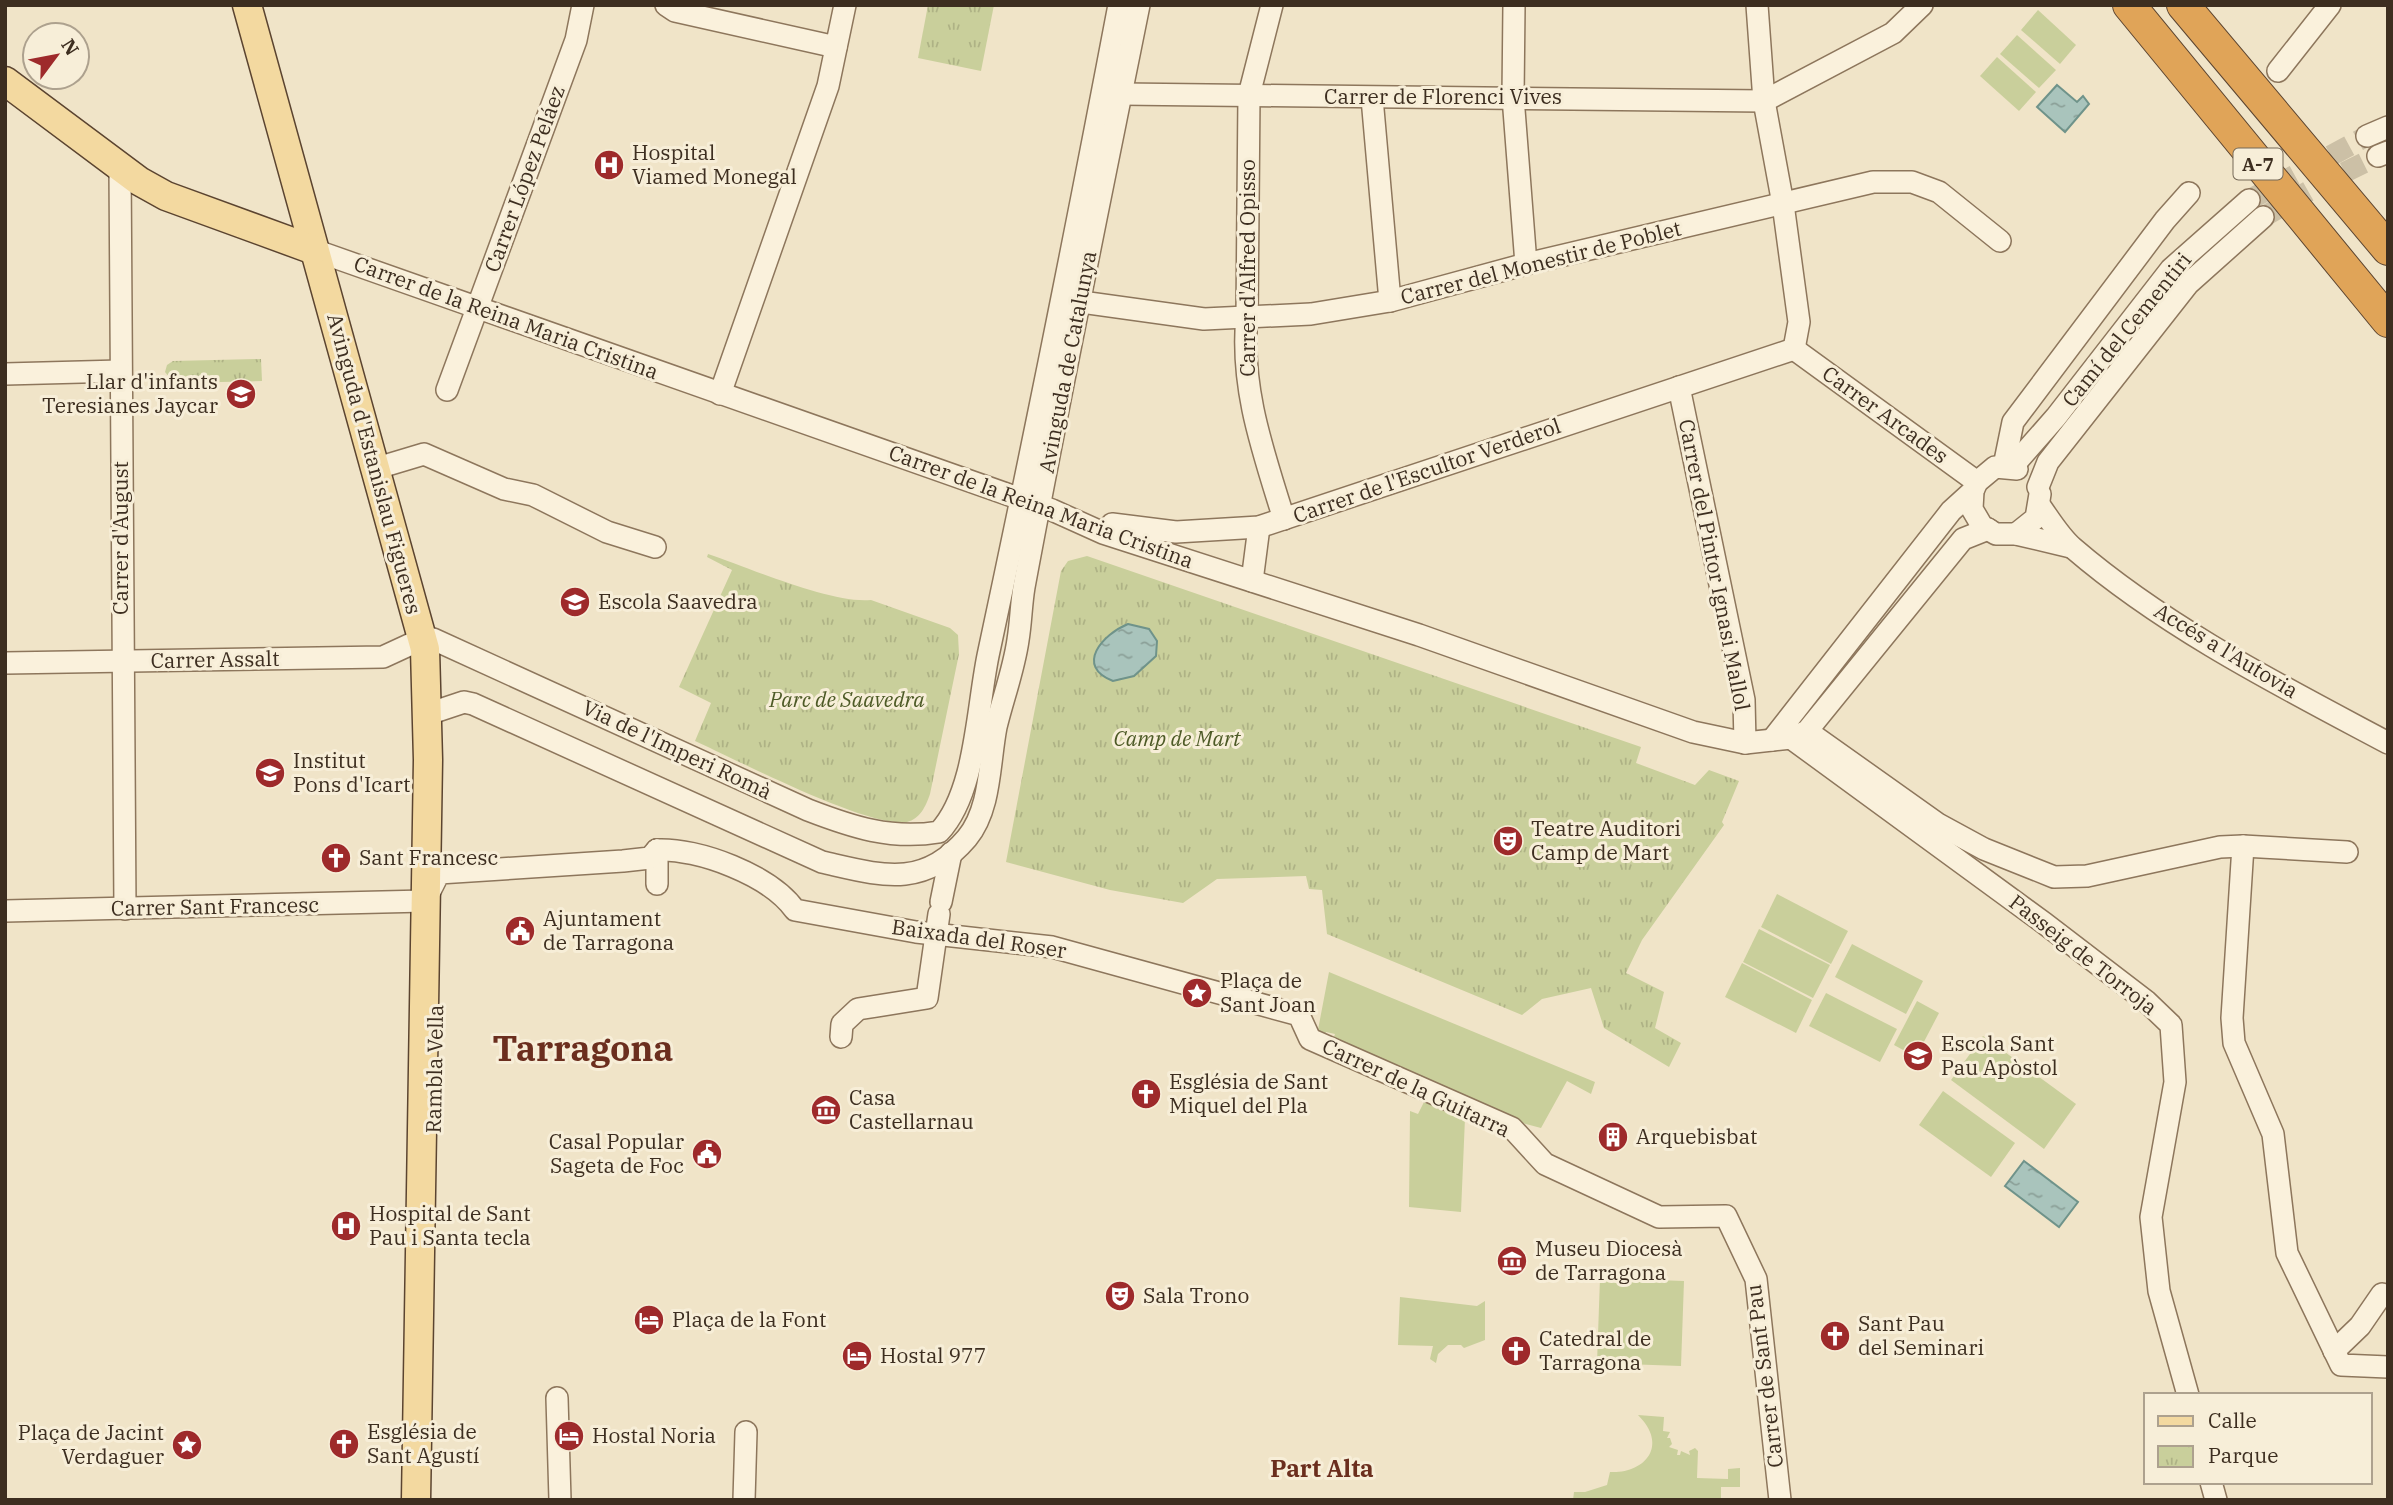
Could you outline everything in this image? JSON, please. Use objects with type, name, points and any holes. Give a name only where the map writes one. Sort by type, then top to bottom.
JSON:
[{"type":"highway","name":"A-7","points":[[2129,5],[2388,321]]},
{"type":"highway","name":"A-7","points":[[2185,5],[2388,249]]},
{"type":"highway","points":[[2185,5],[2249,64],[2388,220]]},
{"type":"main road","name":"Avinguda d'Estanislau Figueres","points":[[247,5],[314,250],[427,639]]},
{"type":"main road","points":[[5,81],[120,166],[166,196],[314,250]]},
{"type":"main road","name":"Avinguda d'Estanislau Figueres","points":[[314,250],[335,291],[384,466],[427,639],[427,679]]},
{"type":"main road","points":[[425,901],[419,869],[418,656],[427,639]]},
{"type":"main road","name":"Rambla Vella","points":[[427,639],[437,711],[439,873],[430,1500]]},
{"type":"main road","name":"Rambla Vella","points":[[416,1500],[427,679]]},
{"type":"street","name":"Carrer López Peláez","points":[[447,390],[576,40],[583,5]]},
{"type":"street","points":[[666,5],[675,11],[836,47]]},
{"type":"street","points":[[720,394],[828,86],[845,5]]},
{"type":"street","name":"Avinguda de Catalunya","points":[[966,838],[979,821],[996,727],[1018,640],[1037,506],[1119,5]]},
{"type":"street","name":"Avinguda de Catalunya","points":[[1071,300],[1121,94],[1139,5]]},
{"type":"street","name":"Carrer d'Alfred Opisso","points":[[1272,5],[1249,95],[1247,316],[1244,348],[1253,420],[1284,519]]},
{"type":"street","points":[[1514,5],[1513,97],[1526,264]]},
{"type":"street","points":[[1757,5],[1764,101],[1783,204],[1800,330],[1794,349]]},
{"type":"street","points":[[1764,101],[1892,33],[1922,5]]},
{"type":"street","points":[[2278,71],[2330,5]]},
{"type":"street","name":"Carrer de Florenci Vives","points":[[1121,94],[1764,101]]},
{"type":"street","points":[[1372,98],[1390,301]]},
{"type":"street","points":[[2367,136],[2388,127]]},
{"type":"street","name":"Carrer d'August","points":[[120,166],[121,661],[125,909]]},
{"type":"street","name":"Carrer del Monestir de Poblet","points":[[1071,300],[1192,317],[1311,314],[1390,301],[1526,264],[1873,182],[1912,182],[1939,192],[2000,240]]},
{"type":"street","points":[[2008,466],[2013,422],[2165,220],[2189,193]]},
{"type":"street","name":"Camí del Cementiri","points":[[2008,466],[2056,417],[2171,269],[2249,200]]},
{"type":"street","name":"Camí del Cementiri","points":[[2039,497],[2048,462],[2156,321],[2196,276],[2263,217]]},
{"type":"street","name":"Carrer de la Reina Maria Cristina","points":[[314,250],[1037,506],[1103,533],[1419,635],[1636,714],[1693,732],[1745,743],[1790,736]]},
{"type":"street","name":"Carrer de l'Escultor Verderol","points":[[1037,506],[1129,528],[1176,532],[1259,527],[1794,349]]},
{"type":"street","name":"Carrer Arcades","points":[[1794,349],[1975,487]]},
{"type":"street","points":[[5,374],[120,371]]},
{"type":"street","name":"Carrer del Pintor Ignasi Mallol","points":[[1679,387],[1744,700],[1745,743]]},
{"type":"street","points":[[384,466],[424,454],[504,489],[533,495],[607,532],[655,547]]},
{"type":"street","points":[[1790,736],[1951,510],[1986,472],[2008,466],[2024,471],[2071,547]]},
{"type":"street","points":[[1975,487],[1971,502],[1976,518],[1987,529],[2003,535],[2016,534],[2071,547]]},
{"type":"street","points":[[2016,534],[2031,525],[2039,497]]},
{"type":"street","name":"Avinguda de Catalunya","points":[[939,832],[952,818],[965,783],[988,654],[1037,506]]},
{"type":"street","points":[[1252,581],[1259,527]]},
{"type":"street","points":[[1790,736],[1963,538],[1987,529]]},
{"type":"street","name":"Accés a l'Autovia","points":[[2071,547],[2146,602],[2223,651],[2388,743]]},
{"type":"street","name":"Carrer Assalt","points":[[5,663],[383,657],[427,639]]},
{"type":"street","name":"Via de l'Imperi Romà","points":[[427,639],[808,810],[852,827],[887,836],[939,832]]},
{"type":"street","name":"Via de l'Imperi Romà","points":[[437,711],[464,702],[822,862],[874,874],[907,876],[936,866],[966,838]]},
{"type":"street","points":[[1790,736],[1937,824],[1984,849],[2054,877],[2087,876],[2220,847],[2347,852]]},
{"type":"street","name":"Passeig de Torroja","points":[[1790,736],[2044,923],[2146,1001],[2171,1025],[2175,1082],[2151,1217],[2159,1291],[2187,1393]]},
{"type":"street","points":[[2243,846],[2232,1017],[2234,1044],[2273,1134],[2287,1253],[2341,1365],[2388,1367]]},
{"type":"street","name":"Baixada del Roser","points":[[657,850],[680,849],[742,871],[789,901],[795,910],[938,924],[1052,947],[1299,1015],[1310,1039]]},
{"type":"street","points":[[425,901],[439,873],[623,861],[650,858],[657,850]]},
{"type":"street","points":[[657,850],[657,884]]},
{"type":"street","points":[[841,1037],[842,1024],[858,1009],[928,998],[951,853]]},
{"type":"street","name":"Carrer Sant Francesc","points":[[5,911],[425,901]]},
{"type":"street","name":"Carrer de la Guitarra","points":[[1310,1039],[1512,1128],[1545,1164],[1659,1217],[1726,1216]]},
{"type":"street","name":"Carrer de Sant Pau","points":[[1726,1216],[1756,1279],[1780,1500]]},
{"type":"street","points":[[2334,1351],[2360,1326],[2382,1294]]},
{"type":"street","points":[[557,1398],[560,1500]]},
{"type":"street","points":[[744,1500],[746,1432]]},
{"type":"green space","points":[[928,5],[994,5],[981,71],[918,58]]},
{"type":"green space","points":[[2038,10],[2076,45],[2060,64],[2021,30]]},
{"type":"green space","points":[[2017,35],[2056,70],[2039,88],[2000,54]]},
{"type":"green space","points":[[1997,57],[2036,92],[2019,111],[1980,76]]},
{"type":"green space","points":[[261,359],[262,381],[174,383],[165,372],[167,365],[173,361]]},
{"type":"green space","name":"Parc de Saavedra","points":[[708,554],[835,597],[871,600],[950,628],[958,635],[959,654],[930,794],[916,818],[907,822],[889,821],[863,815],[802,791],[695,741],[711,703],[679,687],[732,570],[707,557]]},
{"type":"green space","name":"Camp de Mart","points":[[1087,556],[1641,747],[1636,763],[1695,785],[1709,770],[1739,781],[1722,822],[1724,825],[1642,940],[1626,973],[1664,992],[1655,1028],[1681,1043],[1669,1067],[1604,1028],[1591,988],[1542,999],[1522,1015],[1327,934],[1322,890],[1309,889],[1306,876],[1217,879],[1183,903],[1110,890],[1006,862],[1061,571],[1068,561]]},
{"type":"green space","points":[[1777,894],[1848,931],[1831,964],[1761,927]]},
{"type":"green space","points":[[1759,929],[1830,965],[1813,998],[1743,962]]},
{"type":"green space","points":[[1852,944],[1923,981],[1906,1014],[1835,977]]},
{"type":"green space","points":[[1742,963],[1812,1000],[1796,1033],[1725,997]]},
{"type":"green space","points":[[1329,972],[1595,1082],[1591,1094],[1567,1081],[1541,1128],[1515,1121],[1333,1040],[1335,1034],[1326,1032],[1324,1037],[1317,1035]]},
{"type":"green space","points":[[1826,993],[1897,1029],[1880,1062],[1809,1026]]},
{"type":"green space","points":[[1917,1001],[1939,1013],[1916,1057],[1894,1045]]},
{"type":"green space","points":[[1983,1036],[2076,1104],[2044,1149],[1951,1080]]},
{"type":"green space","points":[[1943,1091],[2015,1143],[1991,1177],[1919,1125]]},
{"type":"green space","points":[[1425,1100],[1465,1118],[1461,1212],[1409,1207],[1410,1111],[1418,1114]]},
{"type":"green space","points":[[1600,1278],[1684,1281],[1681,1366],[1597,1363]]},
{"type":"green space","points":[[1400,1297],[1477,1306],[1485,1301],[1485,1340],[1464,1348],[1461,1345],[1448,1345],[1438,1354],[1436,1363],[1430,1359],[1433,1346],[1398,1345]]},
{"type":"green space","points":[[1638,1415],[1664,1417],[1663,1431],[1670,1432],[1667,1438],[1670,1438],[1672,1444],[1669,1447],[1678,1450],[1677,1455],[1680,1455],[1681,1451],[1690,1455],[1689,1451],[1695,1448],[1698,1451],[1697,1478],[1728,1479],[1728,1469],[1740,1468],[1740,1487],[1721,1487],[1721,1500],[1573,1500],[1574,1492],[1585,1492],[1607,1485],[1610,1472],[1633,1468],[1648,1456],[1652,1448],[1652,1438]]},
{"type":"water","points":[[2057,85],[2077,102],[2083,96],[2089,104],[2065,132],[2037,107]]},
{"type":"water","points":[[1128,624],[1149,629],[1157,641],[1156,656],[1134,676],[1113,681],[1101,675],[1095,667],[1096,651],[1110,635]]},
{"type":"water","points":[[2024,1161],[2078,1202],[2059,1227],[2005,1186]]},
{"type":"tunnel","points":[[2249,200],[2367,136]]},
{"type":"tunnel","points":[[2263,217],[2378,156]]},
{"type":"place","name":"Hospital Viamed Monegal","points":[[609,165]]},
{"type":"place","name":"Llar d'infants Teresianes Jaycar","points":[[241,394]]},
{"type":"place","name":"Escola Saavedra","points":[[575,602]]},
{"type":"place","name":"Institut Pons d'Icart","points":[[270,773]]},
{"type":"place","name":"Teatre Auditori Camp de Mart","points":[[1508,841]]},
{"type":"place","name":"Sant Francesc","points":[[336,858]]},
{"type":"place","name":"Ajuntament de Tarragona","points":[[520,931]]},
{"type":"place","name":"Plaça de Sant Joan","points":[[1197,993]]},
{"type":"place","name":"Escola Sant Pau Apòstol","points":[[1918,1056]]},
{"type":"place","name":"Església de Sant Miquel del Pla","points":[[1146,1094]]},
{"type":"place","name":"Casa Castellarnau","points":[[826,1110]]},
{"type":"place","name":"Arquebisbat","points":[[1613,1137]]},
{"type":"place","name":"Casal Popular Sageta de Foc","points":[[707,1154]]},
{"type":"place","name":"Hospital de Sant Pau i Santa tecla","points":[[346,1226]]},
{"type":"place","name":"Museu Diocesà de Tarragona","points":[[1512,1261]]},
{"type":"place","name":"Sala Trono","points":[[1120,1296]]},
{"type":"place","name":"Plaça de la Font","points":[[649,1320]]},
{"type":"place","name":"Sant Pau del Seminari","points":[[1835,1336]]},
{"type":"place","name":"Catedral de Tarragona","points":[[1516,1351]]},
{"type":"place","name":"Hostal 977","points":[[857,1356]]},
{"type":"place","name":"Hostal Noria","points":[[569,1436]]},
{"type":"place","name":"Església de Sant Agustí","points":[[344,1444]]},
{"type":"place","name":"Plaça de Jacint Verdaguer","points":[[187,1445]]},
{"type":"district","name":"Tarragona","points":[[583,1049]]},
{"type":"district","name":"Part Alta","points":[[1322,1469]]}]
